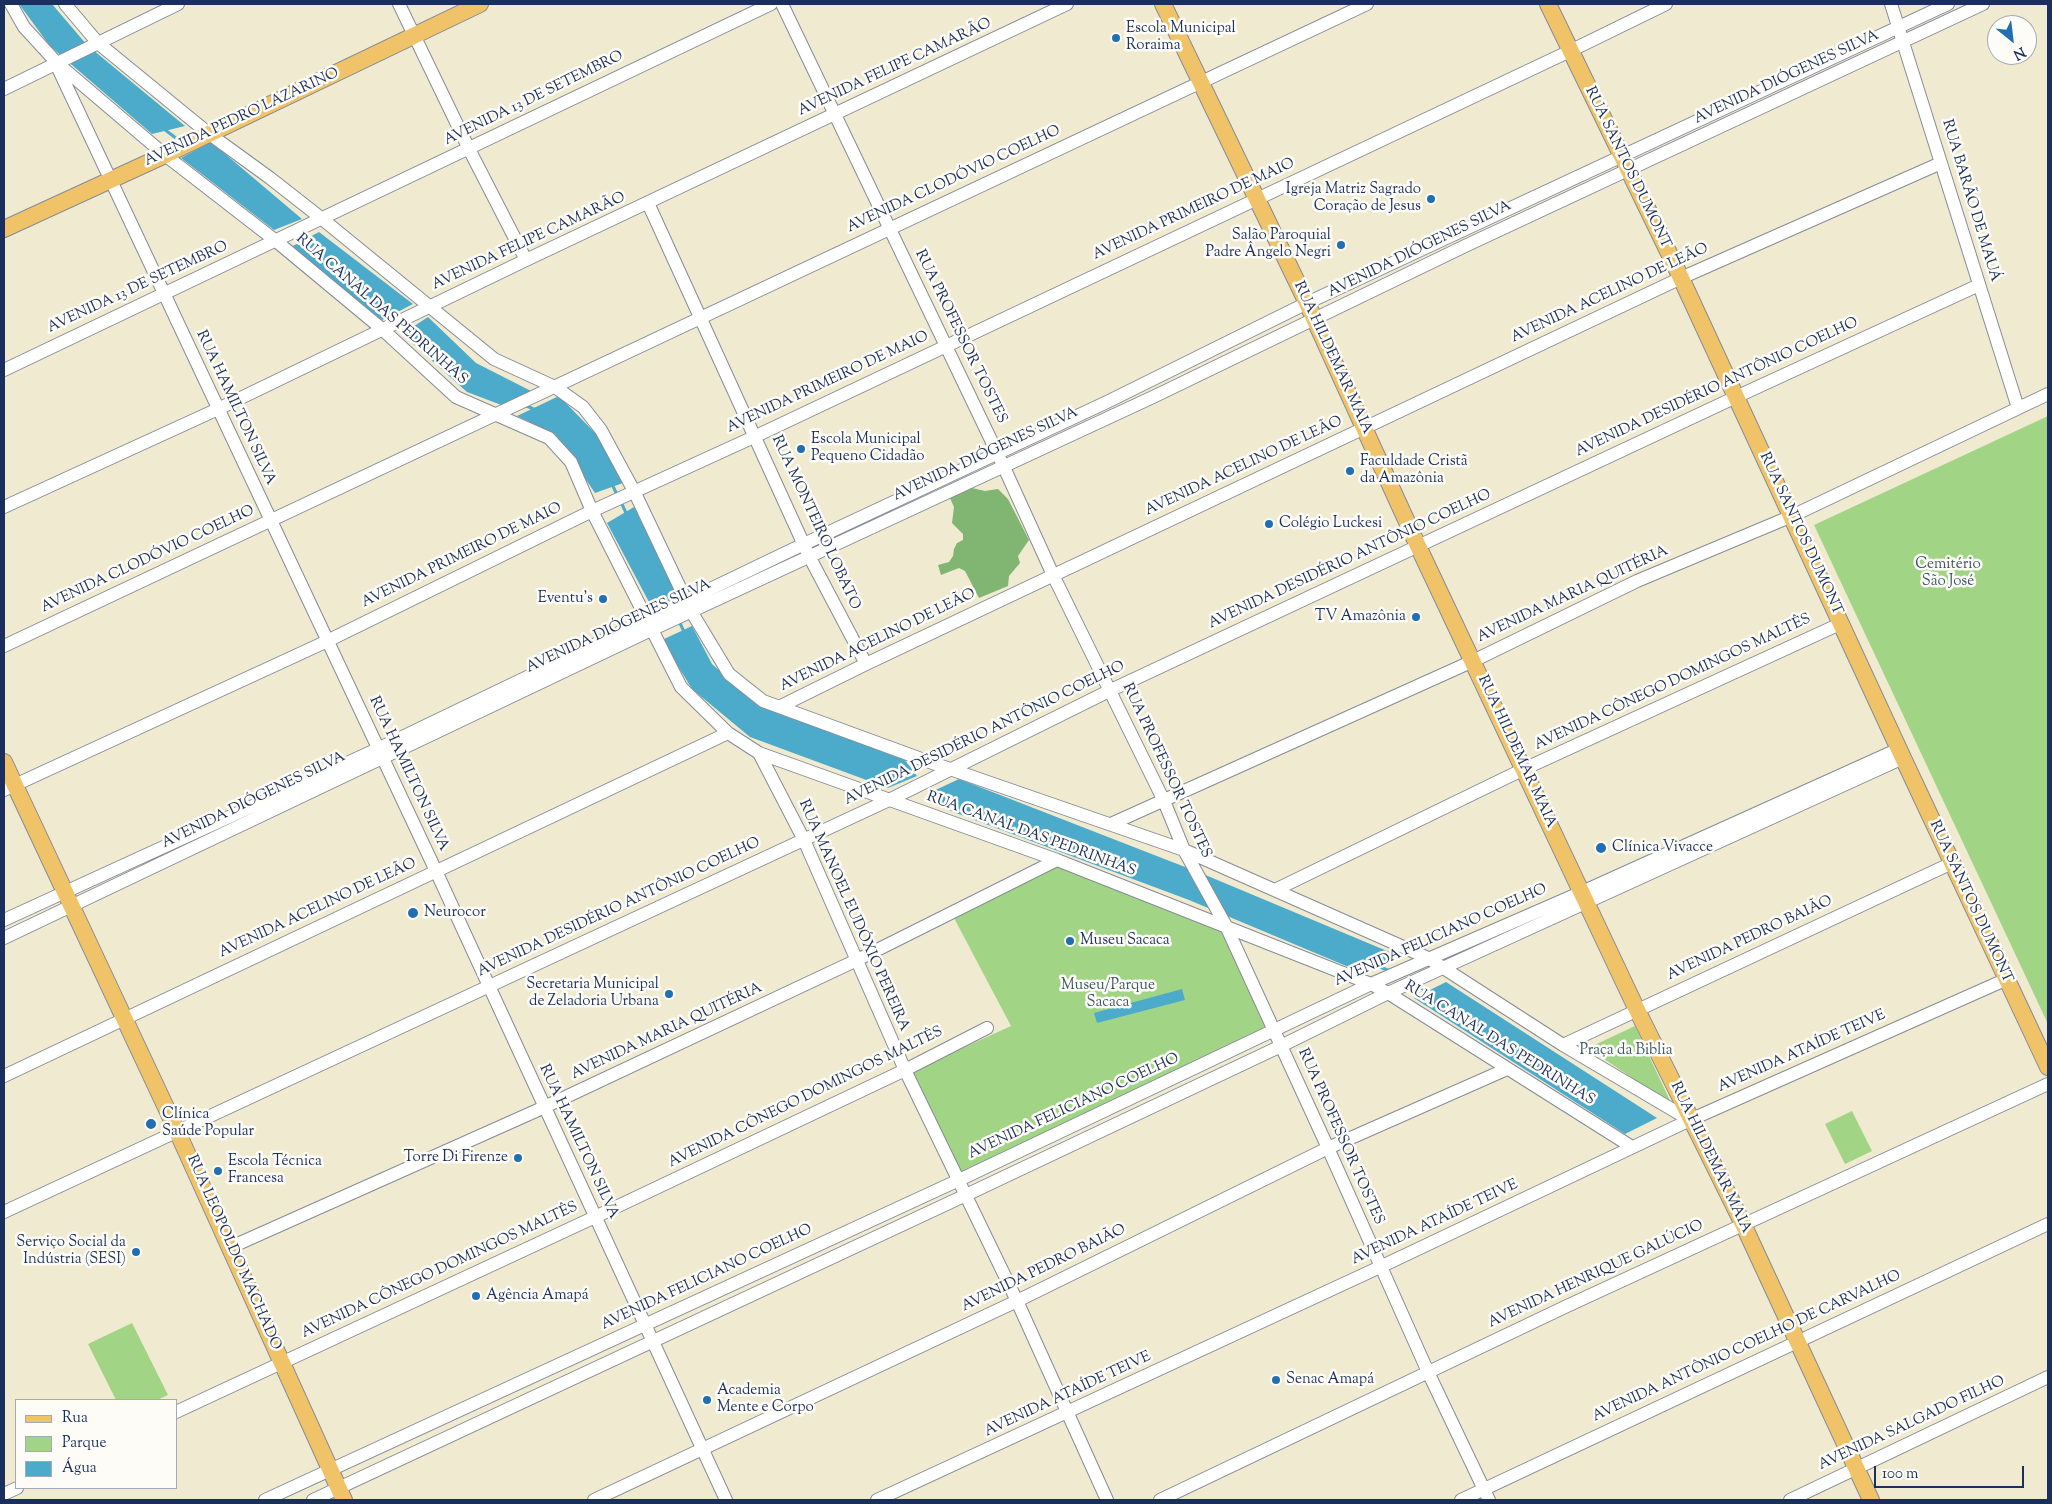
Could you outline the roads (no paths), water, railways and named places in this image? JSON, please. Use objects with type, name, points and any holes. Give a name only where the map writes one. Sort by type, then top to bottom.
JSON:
[{"type":"main road","name":"AVENIDA PEDRO LAZARINO","points":[[4,229],[165,155],[480,4]]},
{"type":"main road","name":"RUA HILDEMAR MAIA","points":[[1163,4],[1307,304],[1418,546],[1637,1010],[1743,1224],[1871,1500]]},
{"type":"main road","name":"RUA SANTOS DUMONT","points":[[1548,4],[1681,278],[1901,754],[2048,1066]]},
{"type":"main road","name":"RUA LEOPOLDO MACHADO","points":[[4,762],[9,788],[68,899],[178,1131],[341,1494]]},
{"type":"street","name":"RUA CANAL DAS PEDRINHAS","points":[[11,4],[24,28],[59,63],[165,155],[282,238],[386,327],[456,397],[549,438],[571,462],[597,509],[654,622],[681,687],[728,733],[759,753],[1223,921],[1376,982],[1388,993],[1632,1147]]},
{"type":"street","name":"RUA CANAL DAS PEDRINHAS","points":[[65,4],[96,44],[208,134],[270,178],[316,221],[426,309],[494,359],[583,407],[602,430],[684,608],[729,674],[763,701],[1184,850],[1428,958],[1563,1045],[1690,1120]]},
{"type":"street","points":[[4,89],[178,4]]},
{"type":"street","points":[[398,4],[526,260]]},
{"type":"street","name":"AVENIDA 13 DE SETEMBRO","points":[[4,370],[771,4]]},
{"type":"street","name":"RUA PROFESSOR TOSTES","points":[[782,4],[946,345],[1053,575],[1164,800],[1184,850],[1223,921],[1328,1148],[1380,1268],[1486,1495]]},
{"type":"street","name":"AVENIDA FELIPE CAMARÃO","points":[[4,507],[218,409],[526,260],[1067,4]]},
{"type":"street","name":"AVENIDA CLODÓVIO COELHO","points":[[4,646],[1367,4]]},
{"type":"street","name":"AVENIDA PRIMEIRO DE MAIO","points":[[9,788],[326,641],[630,493],[756,436],[1666,4]]},
{"type":"street","name":"RUA BARÃO DE MAUÁ","points":[[1891,4],[2018,408]]},
{"type":"street","name":"AVENIDA DIÓGENES SILVA","points":[[684,608],[804,544],[1000,459],[1153,397],[1464,246],[1625,163],[1726,108],[1948,4]]},
{"type":"street","name":"AVENIDA DIÓGENES SILVA","points":[[4,938],[68,899],[380,754],[684,608],[809,556],[1146,382],[1307,304],[1460,233],[1625,163],[1732,121],[1983,4]]},
{"type":"street","name":"RUA HAMILTON SILVA","points":[[59,63],[111,180],[436,872],[726,1500]]},
{"type":"street","points":[[1726,108],[1732,121]]},
{"type":"street","name":"AVENIDA ACELINO DE LEÃO","points":[[781,706],[1681,278],[1941,163]]},
{"type":"street","name":"RUA MONTEIRO LOBATO","points":[[648,203],[756,436],[809,556],[866,664]]},
{"type":"street","points":[[1460,233],[1464,246]]},
{"type":"street","name":"AVENIDA DESIDÉRIO ANTÔNIO COELHO","points":[[4,1212],[804,840],[937,777],[1111,690],[1979,285]]},
{"type":"street","points":[[1146,382],[1153,397]]},
{"type":"street","name":"AVENIDA MARIA QUITÉRIA","points":[[1111,824],[1473,661],[1637,581],[1792,516],[2048,394]]},
{"type":"street","name":"AVENIDA CÔNEGO DOMINGOS MALTÊS","points":[[1275,890],[1524,769],[1842,623]]},
{"type":"street","name":"AVENIDA ACELINO DE LEÃO","points":[[4,1076],[728,733]]},
{"type":"street","name":"RUA MANOEL EUDÓXIO PEREIRA","points":[[759,753],[804,840],[905,1070],[1017,1301],[1107,1500]]},
{"type":"street","name":"AVENIDA FELICIANO COELHO","points":[[314,1500],[341,1494],[494,1416],[1281,1046],[1388,993],[1444,968],[1584,897],[1901,754]]},
{"type":"street","name":"AVENIDA MARIA QUITÉRIA","points":[[231,1247],[545,1107],[856,960],[1057,860]]},
{"type":"street","name":"AVENIDA PEDRO BAIÃO","points":[[1563,1045],[1952,863]]},
{"type":"street","name":"AVENIDA FELICIANO COELHO","points":[[266,1500],[959,1180],[1428,958],[1584,897]]},
{"type":"street","name":"AVENIDA DIÓGENES SILVA","points":[[4,920],[68,899]]},
{"type":"street","name":"AVENIDA ATAÍDE TEIVE","points":[[877,1500],[1380,1268],[1690,1120],[2007,979]]},
{"type":"street","name":"AVENIDA CÔNEGO DOMINGOS MALTÊS","points":[[178,1411],[595,1217],[905,1070],[988,1028]]},
{"type":"street","name":"AVENIDA PEDRO BAIÃO","points":[[594,1500],[1017,1301],[1328,1148],[1507,1069]]},
{"type":"street","name":"AVENIDA HENRIQUE GALÚCIO","points":[[1160,1500],[1743,1224],[2048,1084]]},
{"type":"street","points":[[1046,1139],[1052,1153]]},
{"type":"street","name":"AVENIDA ANTÔNIO COELHO DE CARVALHO","points":[[1461,1500],[1486,1495],[1797,1341],[2048,1224]]},
{"type":"street","points":[[795,1255],[802,1271]]},
{"type":"street","name":"AVENIDA SALGADO FILHO","points":[[1790,1500],[2048,1377]]},
{"type":"street","points":[[486,1399],[494,1416]]},
{"type":"water","points":[[19,4],[52,4],[87,45],[185,126],[152,134],[50,46]]},
{"type":"water","points":[[211,142],[302,219],[274,230],[181,158]]},
{"type":"water","points":[[319,232],[413,304],[382,320],[291,247]]},
{"type":"water","points":[[428,317],[476,363],[533,392],[504,406],[467,392],[402,334]]},
{"type":"water","points":[[559,396],[596,434],[623,483],[595,493],[555,434],[517,416]]},
{"type":"water","points":[[634,507],[676,591],[649,602],[607,523]]},
{"type":"water","points":[[692,626],[712,664],[758,705],[905,760],[917,776],[888,788],[750,737],[692,689],[662,640]]},
{"type":"water","points":[[959,779],[1203,874],[1399,956],[1363,973],[1189,900],[940,807],[927,794]]},
{"type":"water","points":[[1446,982],[1657,1118],[1625,1134],[1414,998]]},
{"type":"water","points":[[1182,989],[1185,1000],[1097,1023],[1094,1013]]},
{"type":"waterway","points":[[164,129],[181,142]]},
{"type":"waterway","points":[[403,322],[413,331]]},
{"type":"waterway","points":[[524,405],[536,410]]},
{"type":"waterway","points":[[612,484],[618,497]]},
{"type":"waterway","points":[[621,502],[627,515]]},
{"type":"waterway","points":[[665,592],[671,605]]},
{"type":"waterway","points":[[679,621],[685,634]]},
{"type":"waterway","points":[[1375,965],[1390,971]]},
{"type":"waterway","points":[[1416,985],[1429,993]]},
{"type":"place","name":"Escola Municipal Roraima","points":[[1116,38]]},
{"type":"place","name":"Igreja Matriz Sagrado Coração de Jesus","points":[[1431,199]]},
{"type":"place","name":"Salão Paroquial Padre Ângelo Negri","points":[[1341,245]]},
{"type":"place","name":"Escola Municipal Pequeno Cidadão","points":[[801,449]]},
{"type":"place","name":"Faculdade Cristã da Amazônia","points":[[1350,471]]},
{"type":"place","name":"Colégio Luckesi","points":[[1269,524]]},
{"type":"place","name":"Eventu's","points":[[603,599]]},
{"type":"place","name":"TV Amazônia","points":[[1416,617]]},
{"type":"place","name":"Clínica Vivacce","points":[[1601,848]]},
{"type":"place","name":"Neurocor","points":[[413,913]]},
{"type":"place","name":"Museu Sacaca","points":[[1070,941]]},
{"type":"place","name":"Secretaria Municipal de Zeladoria Urbana","points":[[669,994]]},
{"type":"place","name":"Clínica Saúde Popular","points":[[151,1124]]},
{"type":"place","name":"Torre Di Firenze","points":[[518,1158]]},
{"type":"place","name":"Escola Técnica Francesa","points":[[218,1171]]},
{"type":"place","name":"Serviço Social da Indústria (SESI)","points":[[136,1252]]},
{"type":"place","name":"Agência Amapá","points":[[476,1296]]},
{"type":"place","name":"Senac Amapá","points":[[1276,1380]]},
{"type":"place","name":"Academia Mente e Corpo","points":[[707,1400]]},
{"type":"park label","name":"Cemitério São José","points":[[1948,574]]},
{"type":"park label","name":"Museu/Parque Sacaca","points":[[1108,994]]},
{"type":"park label","name":"Praça da Biblia","points":[[1626,1051]]}]
